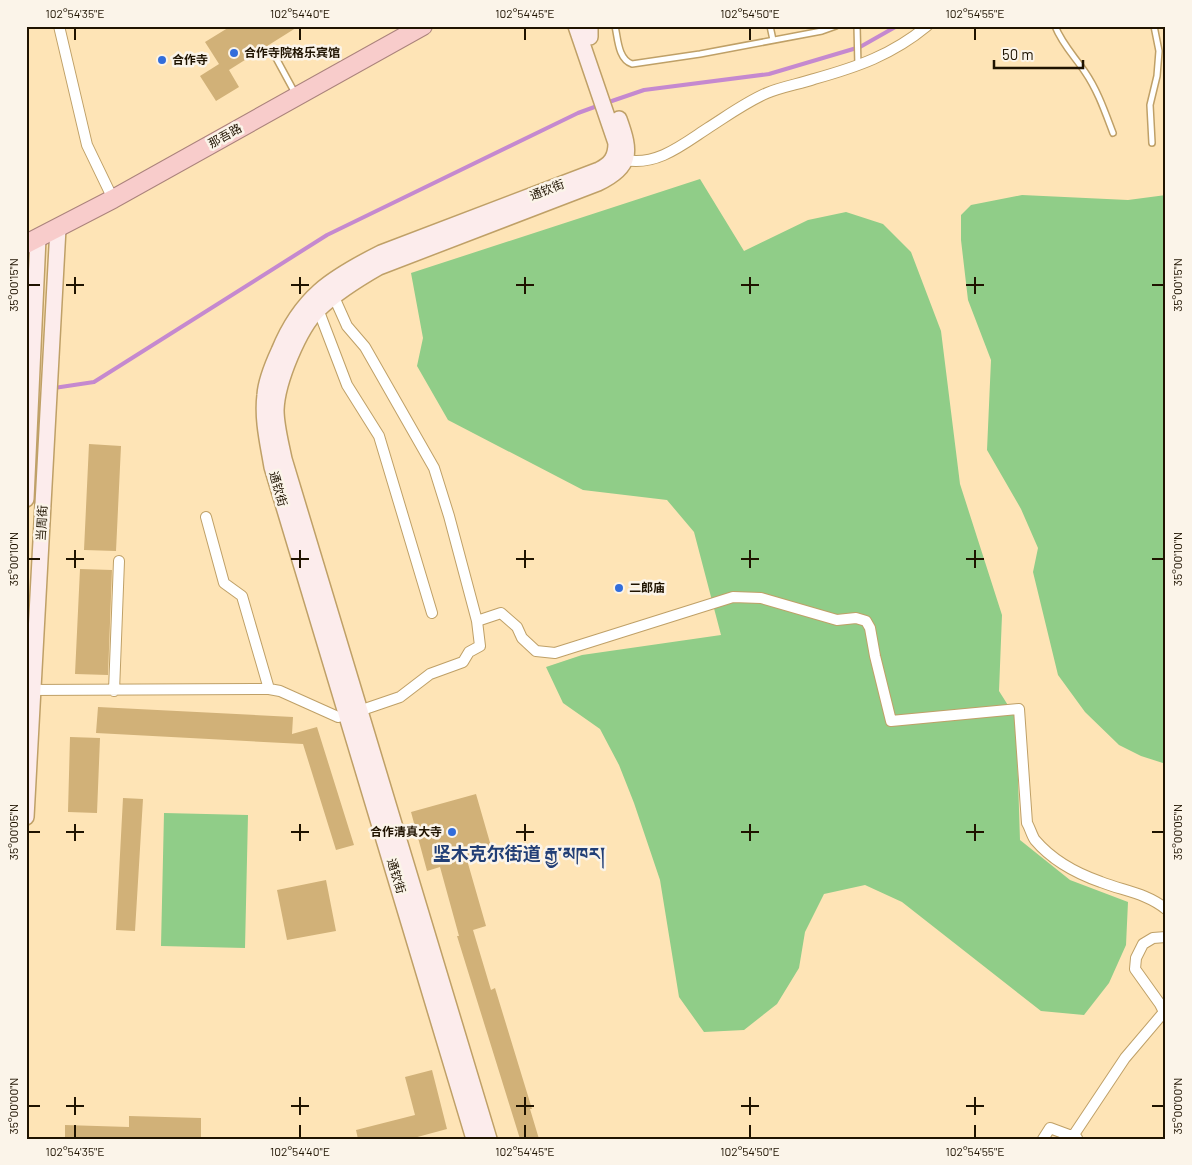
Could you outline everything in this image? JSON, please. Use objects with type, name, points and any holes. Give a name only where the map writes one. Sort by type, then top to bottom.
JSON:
[{"type":"highway","name":"那吾路","points":[[32,241],[113,199],[423,26]]},
{"type":"main road","points":[[570,26],[585,31]]},
{"type":"main road","name":"通钦街","points":[[474,1139],[353,713],[292,538],[272,467],[266,431],[265,394],[273,365],[284,337],[297,314],[314,294],[349,269],[381,253],[599,170],[612,161],[619,134],[596,71],[585,31]]},
{"type":"main road","points":[[489,1139],[353,713],[284,460],[276,412],[277,396],[286,365],[318,309],[354,282],[379,267],[607,179],[621,169],[625,160],[627,149],[619,134]]},
{"type":"main road","name":"当周街","points":[[26,817],[30,690],[53,347],[58,228]]},
{"type":"main road","name":"当周街","points":[[26,499],[33,346],[32,241]]},
{"type":"street","points":[[59,26],[87,145],[113,199]]},
{"type":"street","points":[[625,160],[635,162],[650,161],[668,154],[748,102],[768,92],[884,55],[927,26]]},
{"type":"street","points":[[30,690],[269,689],[280,691],[338,717],[400,697],[430,674],[463,662],[469,652],[480,646],[477,621],[434,468],[366,348],[347,326],[334,297]]},
{"type":"street","points":[[318,309],[347,385],[379,436],[432,613]]},
{"type":"street","points":[[206,517],[224,583],[242,596],[269,689]]},
{"type":"street","points":[[114,691],[119,561]]},
{"type":"street","points":[[477,621],[501,614],[517,627],[522,638],[536,652],[554,653],[733,597],[761,598],[837,620],[856,618],[866,621],[870,628],[891,721],[1020,709],[1027,823],[1034,840],[1062,863],[1101,882],[1137,892],[1166,909]]},
{"type":"street","points":[[1043,1139],[1050,1128],[1076,1137],[1125,1058],[1164,1012],[1135,969],[1136,958],[1143,944],[1153,938],[1166,937]]},
{"type":"lane","points":[[615,26],[621,53],[627,62],[632,64],[700,54],[822,31],[836,26]]},
{"type":"lane","points":[[770,26],[773,40]]},
{"type":"lane","points":[[1055,26],[1060,38],[1086,73],[1098,94],[1113,133]]},
{"type":"lane","points":[[1152,143],[1150,106],[1157,76],[1159,50],[1154,26]]},
{"type":"lane","points":[[857,28],[858,63]]},
{"type":"lane","points":[[276,58],[297,97]]},
{"type":"green space","points":[[700,179],[744,251],[808,220],[846,212],[883,224],[911,252],[941,331],[960,484],[1002,615],[999,691],[1016,718],[1020,840],[1070,880],[1128,902],[1126,945],[1109,983],[1084,1015],[1041,1011],[902,902],[865,885],[824,894],[805,932],[799,968],[777,1004],[744,1030],[704,1032],[679,997],[660,880],[619,765],[600,729],[563,703],[546,667],[582,655],[721,635],[694,532],[667,500],[583,490],[448,420],[417,366],[423,338],[411,273]]},
{"type":"green space","points":[[1022,195],[1128,200],[1166,195],[1166,764],[1141,756],[1119,745],[1085,712],[1058,675],[1033,572],[1038,548],[1021,509],[987,450],[991,360],[968,300],[961,240],[961,215],[971,205]]},
{"type":"green space","points":[[164,813],[248,815],[245,948],[161,946]]},
{"type":"building","name":"合作寺院格乐宾馆","points":[[231,26],[299,26],[229,70],[239,87],[216,101],[200,76],[219,64],[205,42]]},
{"type":"building","points":[[89,444],[121,446],[116,551],[84,550]]},
{"type":"building","points":[[80,569],[112,570],[108,675],[75,674]]},
{"type":"building","points":[[98,707],[293,717],[292,734],[317,727],[354,845],[336,850],[303,744],[96,733]]},
{"type":"building","points":[[70,737],[100,738],[97,813],[68,812]]},
{"type":"building","points":[[476,794],[493,853],[467,860],[486,926],[473,930],[491,990],[495,988],[532,1109],[530,1109],[539,1139],[520,1139],[457,936],[459,936],[440,867],[427,871],[411,812]]},
{"type":"building","points":[[123,798],[143,799],[135,931],[116,930]]},
{"type":"building","points":[[326,880],[336,931],[287,940],[277,890]]},
{"type":"building","points":[[432,1070],[447,1129],[410,1139],[358,1139],[356,1130],[415,1115],[405,1077]]},
{"type":"building","points":[[129,1116],[201,1118],[201,1139],[65,1139],[65,1125],[129,1127]]},
{"type":"waterway","points":[[606,103],[644,90],[769,74],[860,47],[897,26]]},
{"type":"waterway","points":[[54,388],[94,382],[327,235],[578,113],[600,105]]},
{"type":"place","name":"合作寺院格乐宾馆","points":[[234,53]]},
{"type":"place","name":"合作寺","points":[[162,60]]},
{"type":"place","name":"二郎庙","points":[[619,588]]},
{"type":"place","name":"合作清真大寺","points":[[452,832]]},
{"type":"district","name":"坚木克尔街道 རྒྱ་མཁར།","points":[[519,854]]}]
